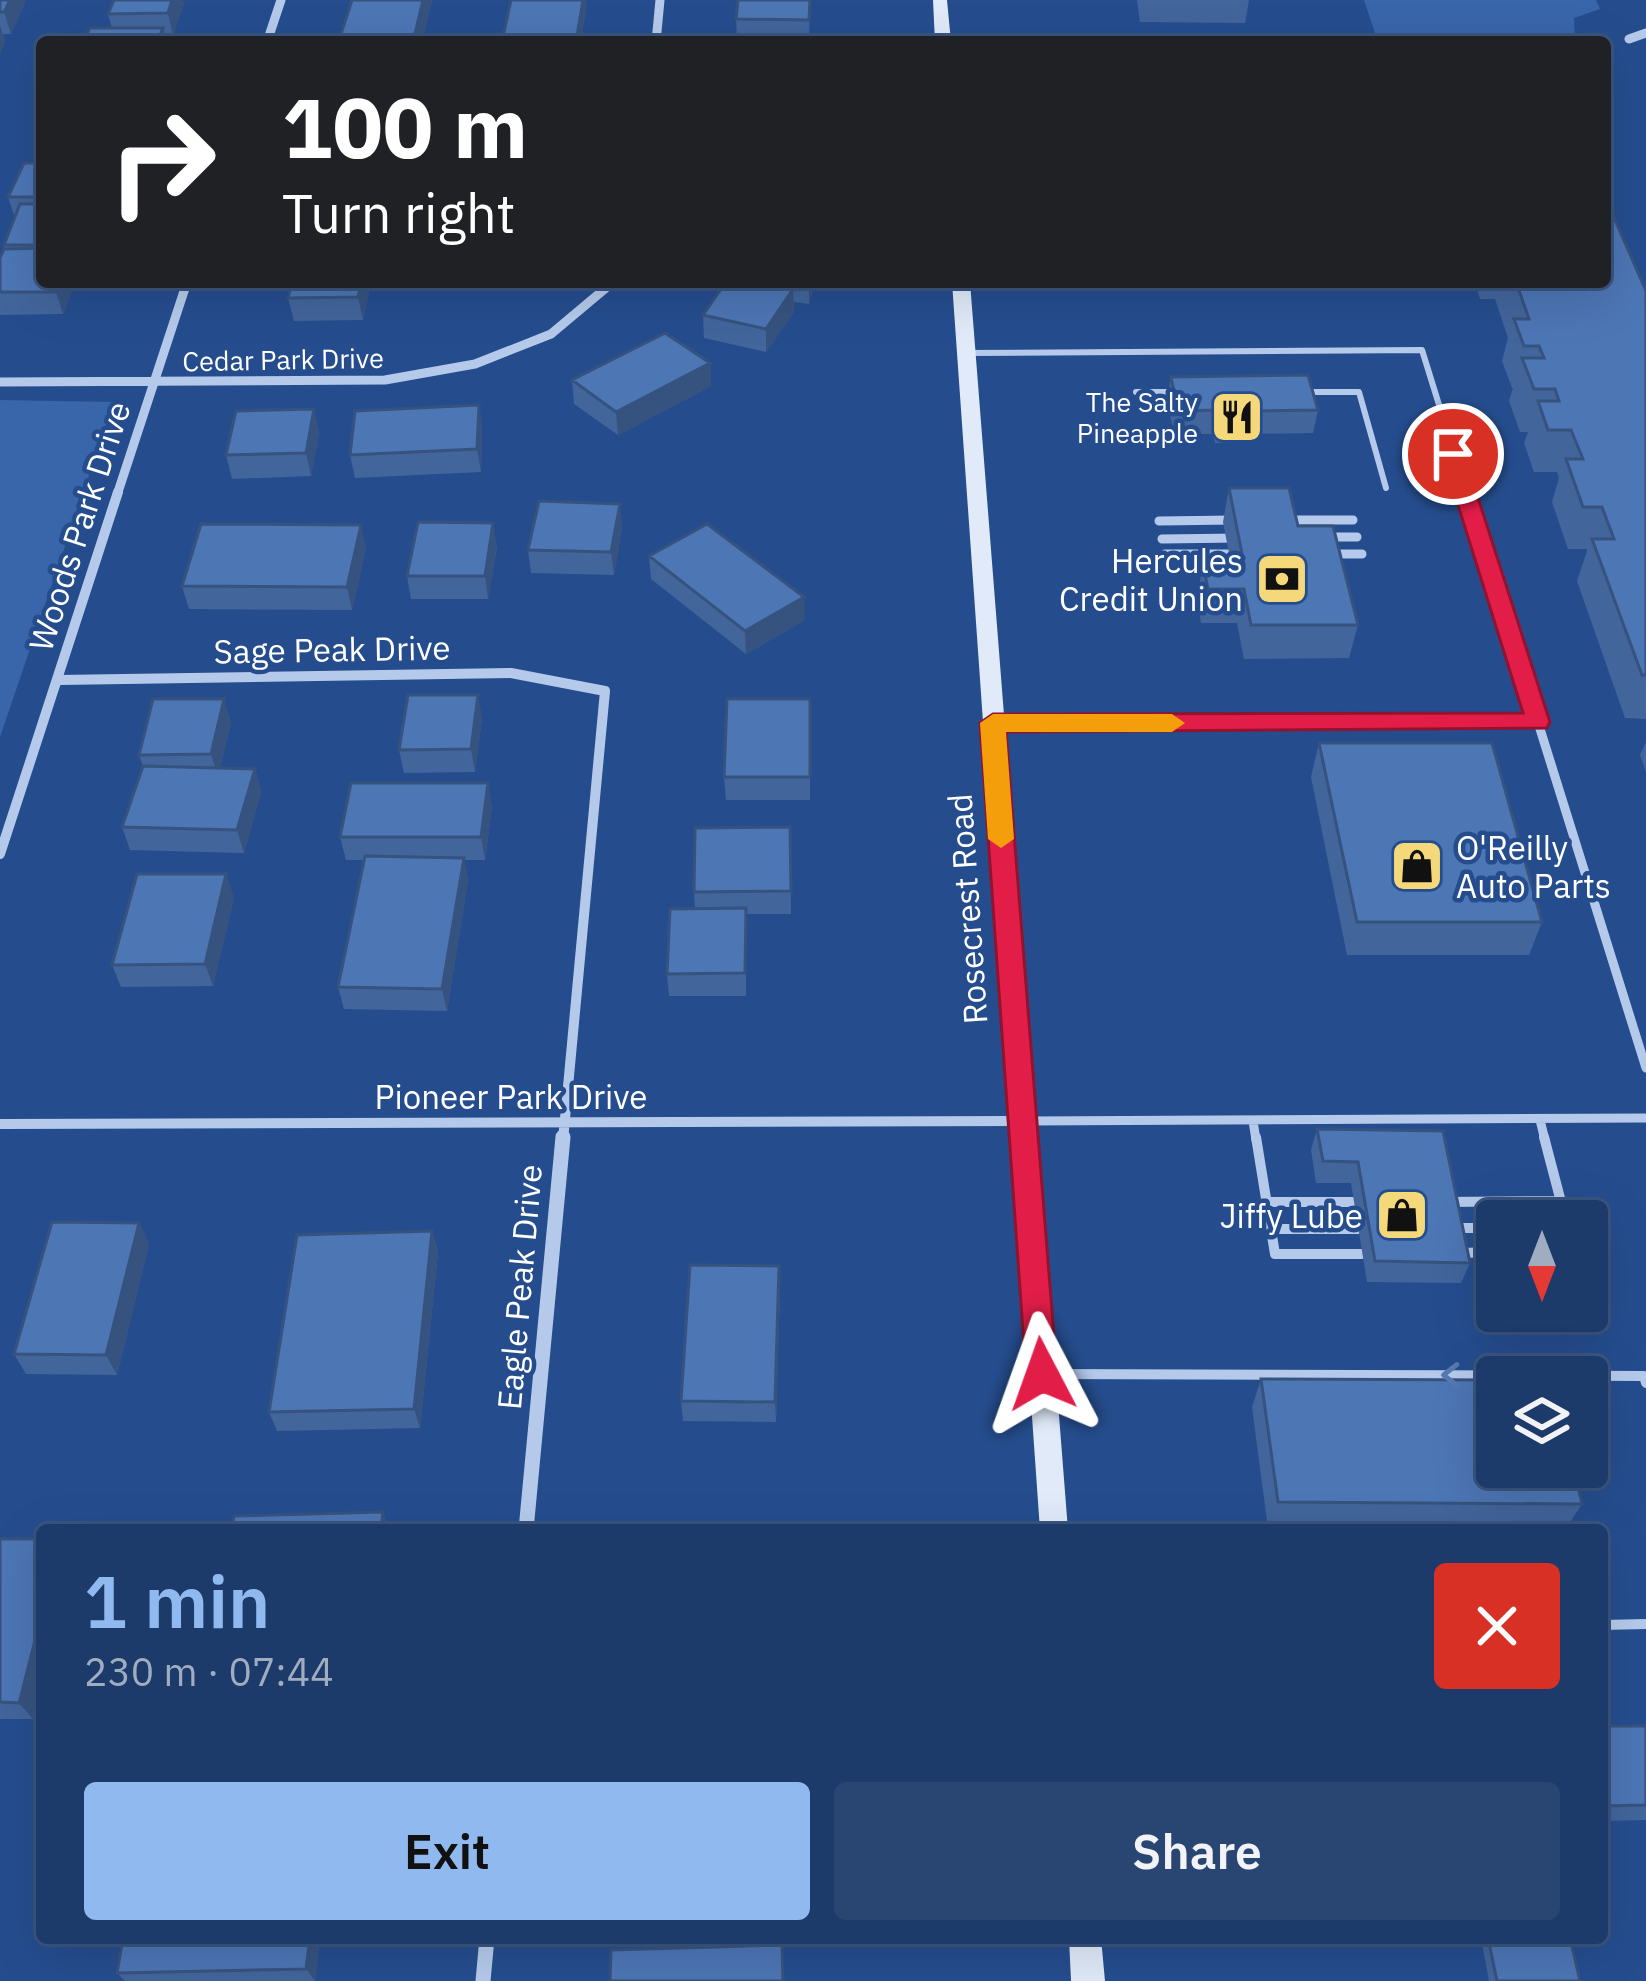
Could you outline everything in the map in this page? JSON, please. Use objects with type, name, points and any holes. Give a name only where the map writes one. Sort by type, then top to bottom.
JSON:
[{"type":"main road","points":[[940,0],[943,36]]},
{"type":"main road","name":"Rosecrest Road","points":[[961,288],[1054,1524]]},
{"type":"main road","points":[[1085,1944],[1088,1981]]},
{"type":"street","points":[[269,36],[281,0]]},
{"type":"street","points":[[657,36],[660,0]]},
{"type":"street","points":[[1629,40],[1646,33]]},
{"type":"street","name":"Woods Park Drive","points":[[0,854],[185,288]]},
{"type":"street","name":"Cedar Park Drive","points":[[0,382],[385,380],[475,364],[550,334],[606,288]]},
{"type":"street","name":"Sage Peak Drive","points":[[59,680],[511,673],[605,691]]},
{"type":"street","name":"Eagle Peak Drive","points":[[527,1524],[605,691]]},
{"type":"street","name":"Pioneer Park Drive","points":[[0,1124],[1022,1121]]},
{"type":"street","points":[[483,1981],[486,1944]]},
{"type":"lane","points":[[966,353],[1422,350],[1646,1068]]},
{"type":"lane","points":[[1136,392],[1181,392]]},
{"type":"lane","points":[[1292,392],[1359,392],[1386,488]]},
{"type":"lane","points":[[1160,520],[1246,520]]},
{"type":"lane","points":[[1267,520],[1353,520]]},
{"type":"lane","points":[[1314,537],[1358,537]]},
{"type":"lane","points":[[1162,538],[1249,538]]},
{"type":"lane","points":[[1165,554],[1252,554]]},
{"type":"lane","points":[[1318,554],[1362,554]]},
{"type":"lane","points":[[993,723],[1538,722]]},
{"type":"lane","points":[[1022,1121],[1646,1118]]},
{"type":"lane","points":[[1540,1120],[1560,1200]]},
{"type":"lane","points":[[1252,1121],[1275,1255],[1362,1254]]},
{"type":"lane","points":[[1266,1202],[1354,1202]]},
{"type":"lane","points":[[1445,1202],[1476,1202]]},
{"type":"lane","points":[[1450,1228],[1476,1228]]},
{"type":"lane","points":[[1271,1229],[1358,1229]]},
{"type":"lane","points":[[1455,1253],[1476,1252]]},
{"type":"lane","points":[[1042,1374],[1644,1376],[1646,1383]]},
{"type":"lane","points":[[1608,1625],[1646,1624]]},
{"type":"shaded area","points":[[1364,0],[1596,0],[1600,9],[1574,18],[1575,36],[1376,36]]},
{"type":"shaded area","points":[[0,400],[114,402],[0,737]]},
{"type":"building","points":[[114,0],[172,0],[168,13],[108,14]]},
{"type":"building","points":[[352,0],[423,0],[414,36],[340,36]]},
{"type":"building","points":[[511,0],[583,0],[577,36],[503,36]]},
{"type":"building","points":[[738,0],[810,0],[809,20],[736,19]]},
{"type":"building","points":[[90,28],[163,28],[160,36],[86,36]]},
{"type":"building","points":[[24,163],[36,163],[36,197],[8,197]]},
{"type":"building","points":[[20,204],[36,204],[36,245],[4,245]]},
{"type":"building","points":[[1611,211],[1646,291],[1646,675],[1642,675],[1592,539],[1614,539],[1602,507],[1583,507],[1566,459],[1583,459],[1571,430],[1548,430],[1538,401],[1559,401],[1555,389],[1534,389],[1522,358],[1544,358],[1539,346],[1524,346],[1514,319],[1529,319],[1518,288],[1611,288]]},
{"type":"building","points":[[36,248],[36,288],[57,288],[56,292],[0,292],[4,249]]},
{"type":"building","points":[[290,288],[360,288],[358,297],[288,298]]},
{"type":"building","points":[[722,288],[793,289],[766,329],[703,315]]},
{"type":"building","points":[[665,333],[710,363],[616,412],[572,380]]},
{"type":"building","points":[[1308,375],[1318,410],[1245,411],[1247,419],[1219,420],[1217,410],[1178,411],[1171,377]]},
{"type":"building","points":[[479,405],[477,449],[350,455],[355,411]]},
{"type":"building","points":[[314,409],[306,453],[226,455],[236,411]]},
{"type":"building","points":[[1229,488],[1289,488],[1298,526],[1333,526],[1358,625],[1251,625],[1244,589],[1208,589],[1203,564],[1244,564]]},
{"type":"building","points":[[539,501],[620,504],[611,552],[528,550]]},
{"type":"building","points":[[418,522],[493,523],[485,576],[407,576]]},
{"type":"building","points":[[201,524],[361,525],[347,587],[182,586]]},
{"type":"building","points":[[707,524],[804,597],[745,631],[649,556]]},
{"type":"building","points":[[408,695],[478,695],[471,749],[399,750]]},
{"type":"building","points":[[153,699],[224,699],[211,754],[139,755]]},
{"type":"building","points":[[727,699],[810,699],[810,777],[724,777]]},
{"type":"building","name":"O'Reilly Auto Parts","points":[[1319,743],[1492,743],[1542,922],[1357,922]]},
{"type":"building","points":[[143,766],[255,769],[237,830],[122,827]]},
{"type":"building","points":[[351,783],[488,783],[481,837],[340,837]]},
{"type":"building","points":[[790,827],[791,891],[694,892],[695,828]]},
{"type":"building","points":[[365,856],[464,858],[442,989],[338,987]]},
{"type":"building","points":[[137,874],[226,874],[205,964],[112,965]]},
{"type":"building","points":[[746,908],[745,973],[667,974],[670,909]]},
{"type":"building","name":"Jiffy Lube","points":[[1317,1129],[1443,1131],[1470,1263],[1375,1261],[1358,1162],[1323,1161]]},
{"type":"building","points":[[52,1222],[139,1223],[106,1355],[14,1354]]},
{"type":"building","points":[[432,1231],[414,1409],[269,1412],[297,1235]]},
{"type":"building","points":[[690,1265],[779,1266],[775,1402],[681,1401]]},
{"type":"building","points":[[1261,1379],[1476,1380],[1476,1488],[1578,1488],[1582,1504],[1278,1502]]},
{"type":"building","points":[[383,1512],[382,1524],[233,1524],[234,1516]]},
{"type":"building","points":[[0,1539],[36,1539],[36,1636],[19,1703],[0,1702]]},
{"type":"building","points":[[1608,1726],[1646,1726],[1646,1805],[1608,1806]]},
{"type":"building","points":[[122,1944],[309,1944],[306,1969],[117,1973]]},
{"type":"building","points":[[1489,1944],[1571,1944],[1580,1981],[1497,1981]]},
{"type":"building","points":[[782,1945],[783,1981],[610,1981],[611,1950]]},
{"type":"slow traffic","points":[[1001,839],[993,723],[1172,723]]},
{"type":"place","name":"The Salty Pineapple","points":[[1237,417]]},
{"type":"place","name":"Hercules Credit Union","points":[[1282,579]]},
{"type":"place","name":"O'Reilly Auto Parts","points":[[1417,866]]},
{"type":"place","name":"Jiffy Lube","points":[[1402,1215]]},
{"type":"route","points":[[1042,1374],[993,723],[1538,722],[1453,454]]}]
